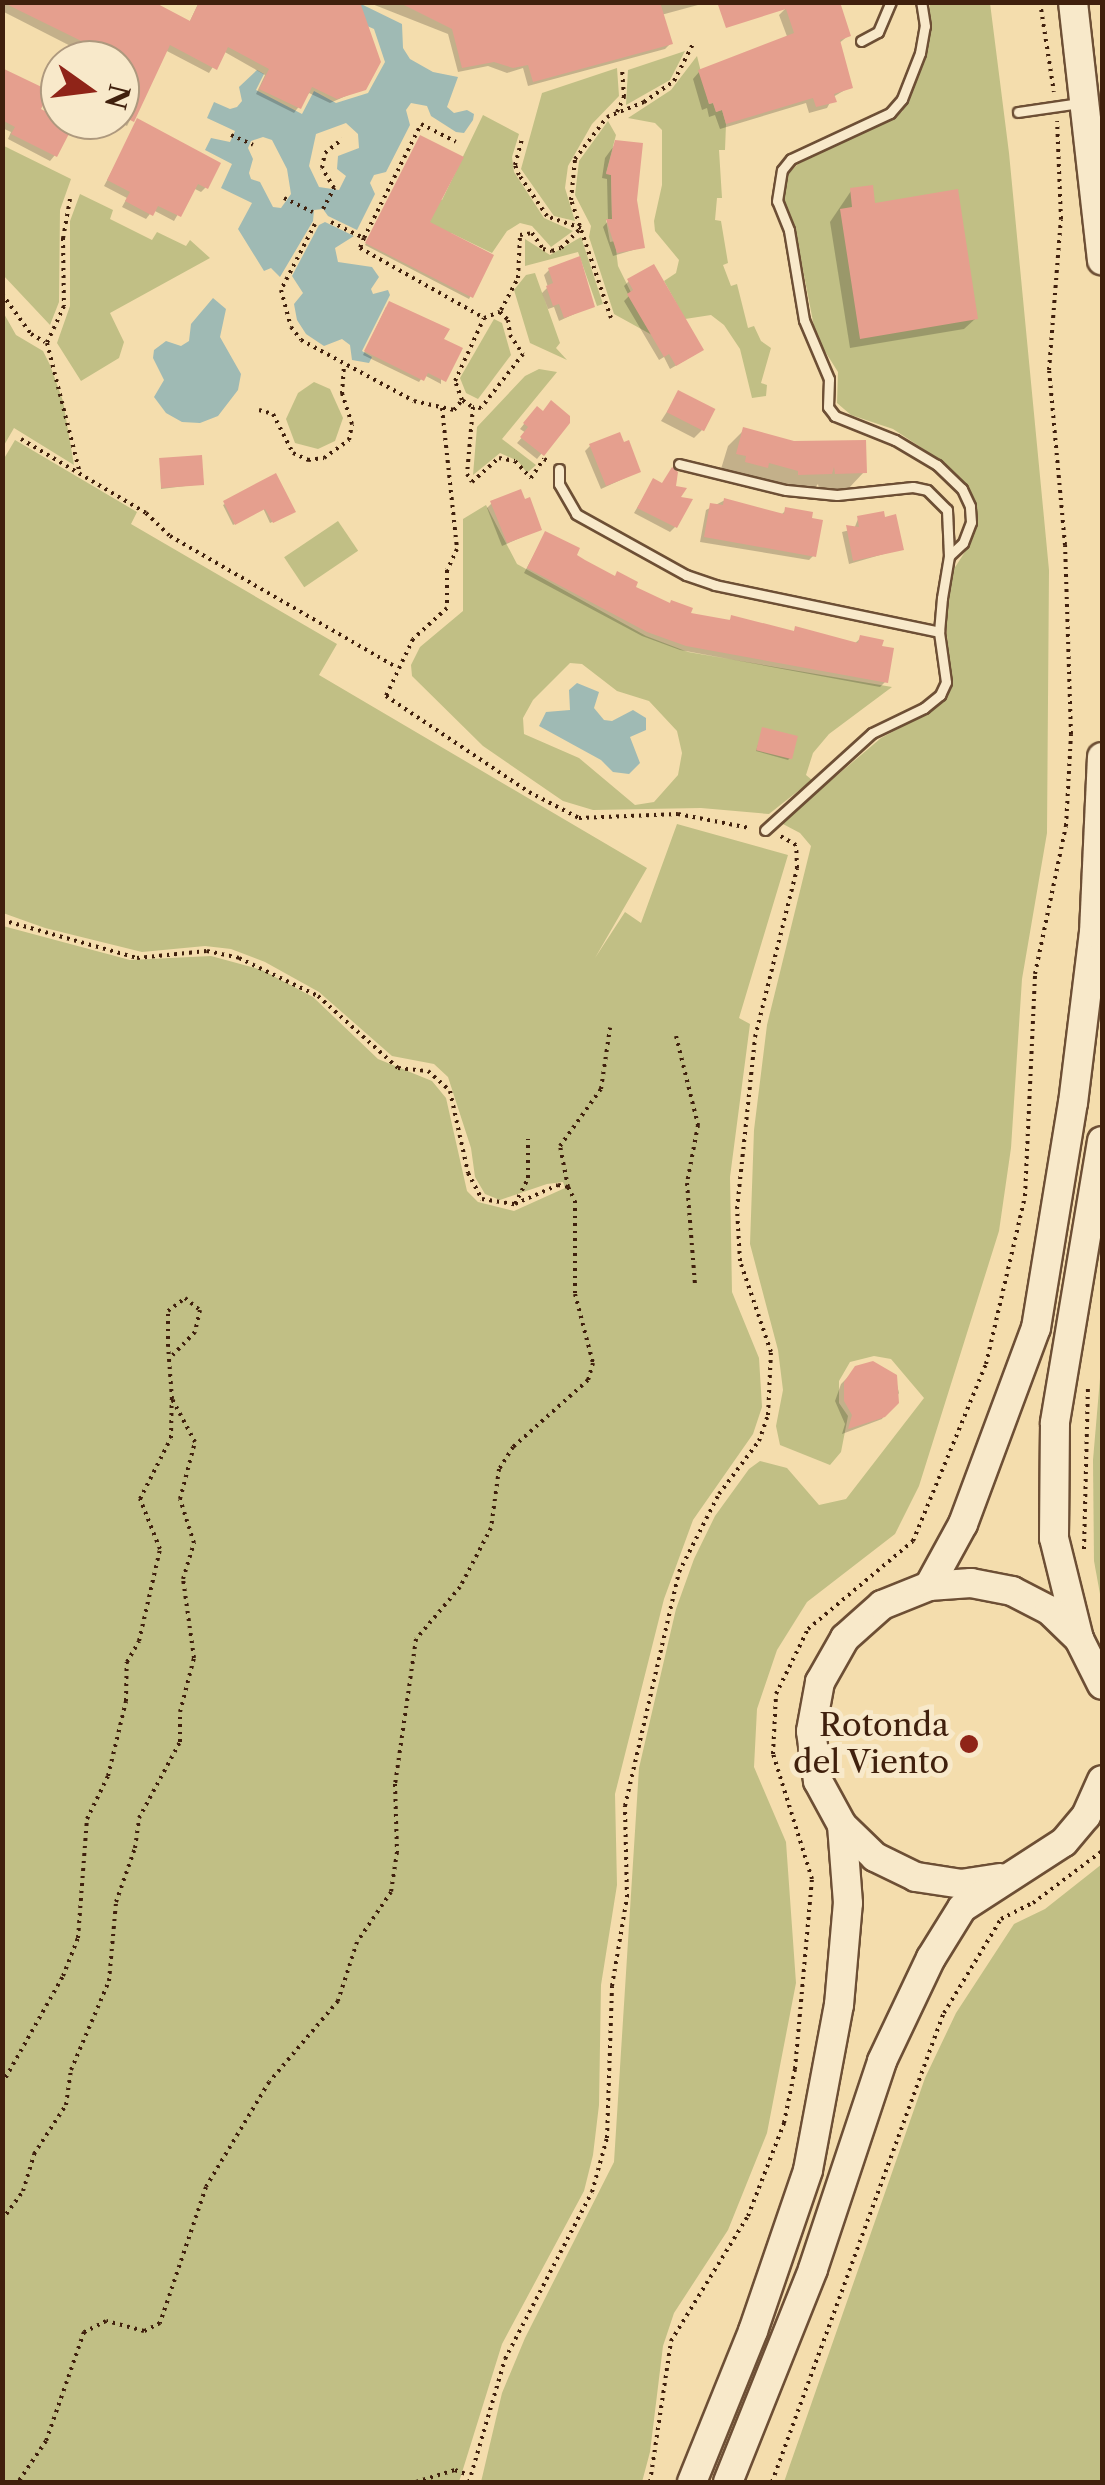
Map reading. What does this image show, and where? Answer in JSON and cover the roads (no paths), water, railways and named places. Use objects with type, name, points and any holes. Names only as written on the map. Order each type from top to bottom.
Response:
[{"type":"main road","points":[[1073,2],[1102,260]]},
{"type":"main road","points":[[929,1586],[963,1524],[1036,1328],[1073,1103],[1094,933],[1102,758]]},
{"type":"main road","points":[[1102,1141],[1055,1422],[1054,1538],[1079,1639],[1102,1680]]},
{"type":"main road","points":[[1007,1876],[962,1884],[916,1877],[875,1857],[842,1825],[818,1781],[811,1731],[820,1682],[845,1638],[882,1605],[929,1586],[970,1582],[1012,1591],[1049,1610],[1079,1639]]},
{"type":"main road","points":[[728,2482],[813,2269],[882,2061],[931,1958],[962,1908],[1007,1876],[1051,1852],[1094,1814],[1102,1780]]},
{"type":"main road","points":[[692,2482],[753,2332],[808,2170],[841,1990],[848,1903],[842,1825]]},
{"type":"lane","points":[[862,41],[878,32],[891,2]]},
{"type":"lane","points":[[922,2],[920,53],[902,99],[890,113],[791,159],[777,186],[804,320],[828,379],[828,406],[834,416],[895,440],[937,465],[962,489],[970,506],[971,522],[963,542],[950,556]]},
{"type":"lane","points":[[1018,112],[1086,102]]},
{"type":"lane","points":[[678,464],[751,483],[837,496],[913,486],[927,490],[947,510],[950,556],[938,632],[948,667],[940,695],[924,708],[872,733],[765,830]]},
{"type":"lane","points":[[560,470],[558,484],[576,514],[686,574],[715,585],[938,632]]},
{"type":"water","points":[[359,3],[402,24],[403,48],[410,59],[433,72],[458,77],[447,107],[454,113],[467,110],[474,114],[473,120],[464,133],[456,132],[431,116],[427,106],[411,103],[406,110],[410,125],[386,172],[374,175],[370,183],[375,194],[357,230],[328,216],[323,209],[314,210],[313,221],[280,277],[271,268],[264,271],[238,229],[252,203],[221,188],[232,164],[205,150],[211,138],[230,142],[235,131],[207,118],[214,102],[230,109],[237,107],[242,101],[239,87],[257,70],[264,74],[256,90],[302,114],[314,91],[336,103],[368,93],[385,62],[374,29],[351,19]],"holes":[[[346,123],[358,134],[359,148],[338,156],[337,169],[346,176],[339,190],[319,187],[309,166],[316,134]],[[263,137],[272,140],[287,169],[291,194],[281,208],[273,207],[260,182],[251,179],[249,173],[253,159],[248,148],[251,141]]]},
{"type":"water","points":[[325,222],[354,236],[335,248],[338,262],[372,267],[379,277],[371,289],[373,294],[388,290],[390,295],[362,351],[372,357],[369,363],[352,360],[350,345],[342,339],[324,346],[306,334],[297,320],[294,304],[303,293],[292,276],[319,225]]},
{"type":"water","points":[[213,298],[226,309],[220,337],[241,374],[238,390],[218,416],[200,423],[182,422],[166,413],[154,397],[164,380],[153,358],[154,350],[166,341],[181,346],[189,341],[191,324]]},
{"type":"water","points":[[577,683],[599,692],[594,708],[604,720],[612,721],[633,710],[646,718],[646,730],[630,737],[640,763],[629,774],[613,772],[601,760],[539,726],[546,712],[570,710],[569,690]]},
{"type":"place","name":"Rotonda del Viento","points":[[969,1744]]}]
